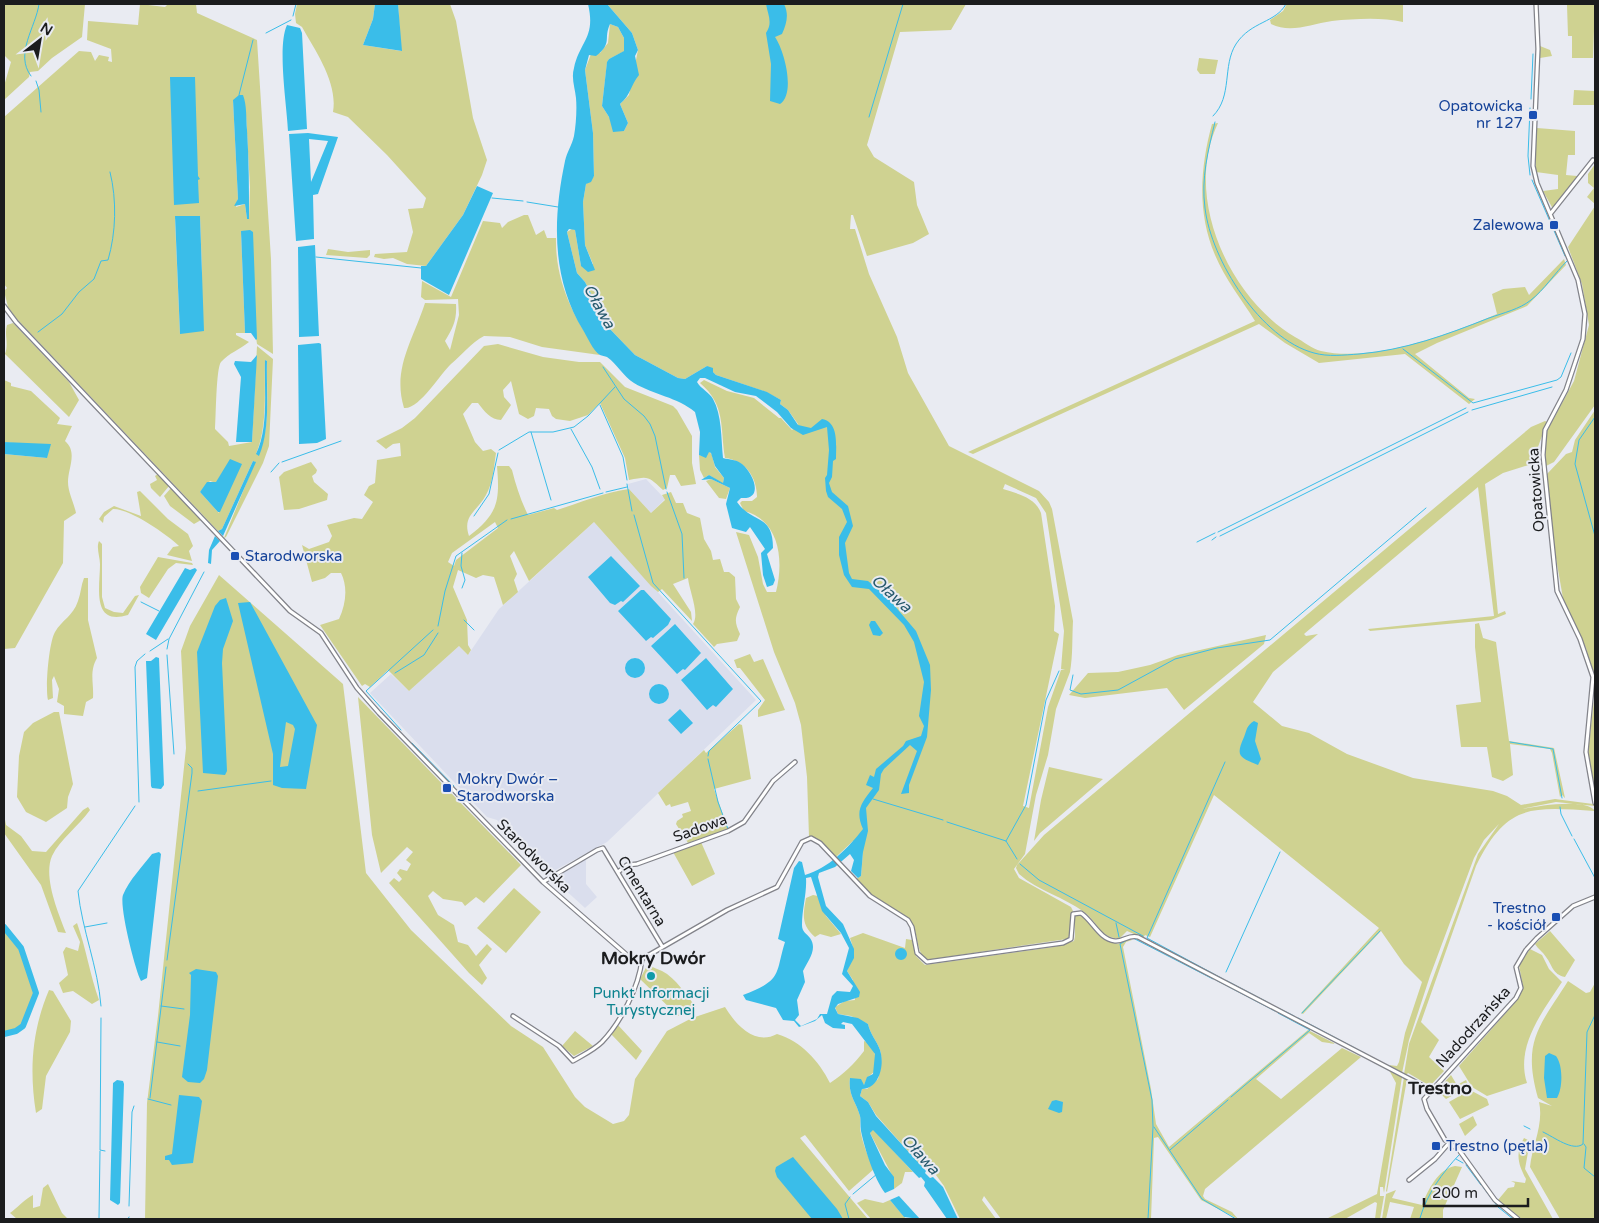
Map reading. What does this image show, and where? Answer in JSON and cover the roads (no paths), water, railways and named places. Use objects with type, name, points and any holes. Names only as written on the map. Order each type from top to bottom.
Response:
[{"type":"street","name":"Opatowicka","points":[[1536,4],[1538,45],[1533,166],[1537,183],[1581,291],[1585,325],[1583,339],[1566,390],[1545,430],[1543,445],[1544,478],[1557,591],[1582,645],[1592,677],[1586,752],[1595,803]]},
{"type":"street","points":[[1551,214],[1593,160]]},
{"type":"street","name":"Starodworska","points":[[4,306],[16,322],[293,614],[321,633],[358,688],[543,882],[627,955],[635,960],[642,959]]},
{"type":"street","name":"Sadowa","points":[[618,872],[627,865],[637,864],[738,826],[751,814],[776,777],[795,762]]},
{"type":"street","points":[[513,1016],[559,1046],[573,1061],[593,1049],[610,1032],[627,1003],[642,959],[656,949],[727,910],[777,887],[802,842],[813,838],[820,842],[877,902],[908,920],[912,927],[917,953],[927,962],[1063,943],[1071,939],[1073,914],[1081,912],[1100,934],[1109,939],[1116,941],[1132,936],[1138,937],[1431,1090],[1424,1102],[1444,1138],[1459,1150],[1495,1200],[1518,1219]]},
{"type":"street","name":"Cmentarna","points":[[543,882],[549,876],[602,848],[662,946]]},
{"type":"street","name":"Nadodrzańska","points":[[1431,1090],[1516,998],[1521,988],[1516,969],[1517,964],[1531,944],[1573,906],[1595,897]]},
{"type":"street","points":[[656,949],[658,940]]},
{"type":"street","points":[[1409,1180],[1435,1159],[1449,1143]]},
{"type":"water","points":[[375,4],[398,4],[402,51],[363,45],[373,19]]},
{"type":"water","points":[[588,4],[607,4],[632,33],[638,50],[635,56],[639,75],[620,104],[628,123],[624,131],[613,132],[609,117],[602,106],[607,62],[624,51],[624,38],[618,27],[610,24],[604,48],[596,56],[589,55],[585,70],[593,133],[594,176],[591,182],[586,184],[583,202],[585,245],[595,270],[588,272],[581,266],[575,230],[569,229],[567,232],[577,273],[585,282],[608,327],[635,355],[678,378],[685,379],[707,366],[713,368],[713,372],[716,375],[767,392],[781,400],[780,404],[788,410],[798,425],[811,428],[822,419],[831,425],[834,429],[836,441],[836,459],[833,461],[832,477],[829,483],[832,492],[848,506],[853,526],[845,543],[849,573],[852,579],[868,581],[888,598],[916,631],[930,665],[931,690],[927,737],[909,785],[909,793],[901,794],[917,751],[910,745],[884,769],[881,774],[879,790],[866,808],[868,831],[863,852],[861,876],[858,878],[851,871],[854,860],[850,854],[835,867],[819,873],[818,877],[826,906],[843,924],[854,949],[854,958],[847,971],[860,992],[859,997],[838,1004],[835,1008],[838,1014],[858,1018],[868,1024],[879,1047],[881,1056],[881,1069],[876,1081],[868,1088],[862,1089],[860,1096],[868,1102],[876,1116],[926,1171],[925,1173],[930,1178],[933,1177],[943,1187],[958,1219],[947,1219],[924,1186],[925,1182],[921,1177],[919,1178],[873,1130],[870,1133],[885,1165],[894,1177],[894,1189],[885,1193],[881,1187],[867,1155],[861,1131],[860,1116],[851,1094],[850,1084],[850,1078],[861,1079],[864,1085],[867,1077],[873,1074],[875,1054],[852,1024],[843,1022],[841,1024],[845,1025],[845,1029],[833,1028],[825,1023],[822,1015],[815,1021],[799,1027],[794,1021],[783,1020],[776,1008],[746,1000],[743,995],[765,985],[771,980],[778,969],[785,942],[778,939],[794,868],[799,861],[802,862],[805,875],[814,872],[830,862],[851,843],[863,829],[859,812],[862,803],[873,788],[866,785],[870,775],[874,777],[876,769],[903,746],[906,741],[921,736],[924,726],[919,716],[924,682],[914,642],[904,625],[869,589],[852,587],[844,575],[839,555],[839,537],[847,522],[842,509],[828,497],[826,491],[825,478],[827,475],[829,450],[827,427],[803,435],[791,428],[777,412],[756,396],[735,392],[705,378],[700,378],[697,382],[716,405],[721,427],[723,458],[740,462],[753,480],[755,491],[753,495],[748,498],[741,498],[737,502],[749,514],[766,524],[772,537],[773,548],[767,554],[775,580],[773,585],[767,587],[763,575],[761,553],[765,549],[750,527],[746,532],[732,528],[726,504],[730,488],[711,479],[701,480],[709,475],[723,483],[724,478],[715,466],[711,453],[709,452],[706,458],[699,455],[700,432],[695,412],[673,399],[634,383],[611,360],[597,353],[573,310],[565,290],[560,269],[557,226],[558,204],[565,161],[575,127],[576,102],[573,72],[589,32],[590,15]],"holes":[[[811,877],[822,911],[841,933],[849,948],[842,974],[853,986],[850,992],[837,991],[832,996],[827,1014],[820,1014],[817,1019],[801,1026],[795,1020],[799,1015],[797,1000],[805,982],[803,971],[813,951],[812,942],[802,927],[806,878]]]},
{"type":"water","points":[[766,4],[784,4],[787,15],[782,34],[775,37],[785,61],[788,81],[785,98],[780,104],[770,101],[771,64],[766,33],[770,22]]},
{"type":"water","points":[[287,25],[300,28],[302,33],[307,129],[288,131],[283,76],[283,47]]},
{"type":"water","points":[[170,77],[195,77],[198,176],[200,179],[198,180],[199,203],[174,205]]},
{"type":"water","points":[[239,95],[243,95],[246,108],[249,219],[247,219],[245,204],[234,206],[238,199],[233,100]]},
{"type":"water","points":[[308,133],[338,137],[318,194],[313,195],[314,239],[296,241],[289,134]],"holes":[[[309,139],[328,141],[311,182]]]},
{"type":"water","points":[[477,186],[493,193],[449,295],[421,279],[421,266],[426,266],[463,215]]},
{"type":"water","points":[[175,216],[200,216],[204,331],[180,334]]},
{"type":"water","points":[[250,230],[253,232],[256,340],[251,333],[245,333],[241,231]]},
{"type":"water","points":[[315,245],[319,336],[299,337],[298,247]]},
{"type":"water","points":[[321,344],[326,439],[317,443],[299,444],[298,345]]},
{"type":"water","points":[[257,355],[252,442],[236,442],[241,377],[234,364],[235,361],[251,362]]},
{"type":"water","points":[[265,360],[267,361],[267,422],[259,456],[256,454],[263,432]]},
{"type":"water","points":[[4,442],[51,444],[47,458],[4,454]]},
{"type":"water","points":[[230,459],[242,464],[220,512],[218,512],[200,492],[207,482],[216,482]]},
{"type":"water","points":[[253,461],[256,462],[223,536],[218,531],[222,529]]},
{"type":"water","points":[[215,536],[220,541],[212,550],[211,564],[208,563],[209,550]]},
{"type":"water","points":[[611,556],[640,586],[623,602],[621,601],[615,605],[610,603],[588,577]]},
{"type":"water","points":[[185,568],[190,570],[195,568],[197,570],[156,640],[146,634]]},
{"type":"water","points":[[641,590],[644,590],[671,619],[668,625],[653,638],[651,637],[646,641],[618,611]]},
{"type":"water","points":[[226,598],[233,621],[223,649],[222,663],[227,771],[225,775],[203,773],[197,652],[215,606],[220,600]]},
{"type":"water","points":[[250,602],[317,725],[306,789],[282,788],[273,785],[273,754],[238,603]],"holes":[[[286,722],[293,725],[295,729],[288,766],[280,767]]]},
{"type":"water","points":[[871,621],[875,621],[883,633],[880,636],[873,635],[869,625]]},
{"type":"water","points":[[675,624],[701,653],[685,670],[683,669],[677,674],[651,646]]},
{"type":"water","points":[[156,657],[159,658],[164,785],[161,789],[152,788],[151,786],[146,661],[151,661]]},
{"type":"water","points":[[635,658],[642,661],[645,668],[642,675],[635,678],[628,675],[625,668],[628,661]]},
{"type":"water","points":[[706,658],[733,689],[716,707],[713,705],[707,710],[681,680]]},
{"type":"water","points":[[655,684],[663,684],[669,690],[669,698],[663,704],[655,704],[649,698],[649,690]]},
{"type":"water","points":[[680,709],[693,723],[681,734],[668,720]]},
{"type":"water","points":[[1254,721],[1258,723],[1255,741],[1261,759],[1258,765],[1243,758],[1240,753],[1247,728]]},
{"type":"water","points":[[159,852],[161,854],[147,978],[141,981],[128,938],[122,901],[123,895],[132,879],[152,854]]},
{"type":"water","points":[[901,948],[907,954],[901,960],[895,954]]},
{"type":"water","points":[[196,969],[216,972],[218,976],[207,1070],[204,1079],[200,1083],[188,1082],[182,1077],[190,1015],[191,975],[189,973]]},
{"type":"water","points":[[1549,1053],[1556,1056],[1560,1065],[1560,1088],[1557,1098],[1547,1098],[1544,1078],[1545,1056]]},
{"type":"water","points":[[117,1080],[123,1081],[124,1084],[120,1203],[118,1205],[110,1200],[113,1083]]},
{"type":"water","points":[[179,1095],[199,1097],[202,1101],[193,1163],[172,1165],[169,1160],[165,1160],[165,1156],[172,1154]]},
{"type":"water","points":[[1052,1101],[1063,1102],[1062,1112],[1059,1113],[1048,1109]]},
{"type":"water","points":[[793,1157],[837,1209],[843,1219],[812,1219],[777,1177],[776,1167]]},
{"type":"water","points":[[899,1196],[920,1219],[904,1217],[890,1200]]},
{"type":"waterway","points":[[31,76],[26,68],[25,50],[39,4]]},
{"type":"waterway","points":[[293,16],[296,4]]},
{"type":"waterway","points":[[869,117],[903,4]]},
{"type":"waterway","points":[[1213,116],[1223,99],[1229,62],[1236,44],[1242,36],[1276,15],[1286,4]]},
{"type":"waterway","points":[[266,33],[291,20]]},
{"type":"waterway","points":[[239,95],[253,40]]},
{"type":"waterway","points":[[1531,99],[1533,54]]},
{"type":"waterway","points":[[36,81],[39,90],[41,112]]},
{"type":"waterway","points":[[1530,108],[1528,156],[1530,175]]},
{"type":"waterway","points":[[1215,122],[1206,165],[1204,197],[1209,229],[1217,251],[1242,295],[1258,315],[1275,332],[1294,345],[1314,353],[1336,355],[1376,352],[1425,341],[1457,330],[1527,303],[1536,296],[1567,261]]},
{"type":"waterway","points":[[38,332],[62,314],[79,292],[94,279],[101,261],[108,260],[113,239],[115,216],[110,172]]},
{"type":"waterway","points":[[1532,180],[1565,256]]},
{"type":"waterway","points":[[492,198],[523,201]]},
{"type":"waterway","points":[[527,202],[558,207]]},
{"type":"waterway","points":[[316,257],[421,268]]},
{"type":"waterway","points":[[1403,349],[1473,403],[1557,380],[1561,377],[1571,353]]},
{"type":"waterway","points":[[603,367],[624,399],[644,416],[650,424],[655,436],[666,489]]},
{"type":"waterway","points":[[499,450],[529,432],[553,432],[574,427],[588,416],[615,387]]},
{"type":"waterway","points":[[1472,410],[1552,387]]},
{"type":"waterway","points":[[600,405],[623,457],[627,480]]},
{"type":"waterway","points":[[1218,532],[1466,408]]},
{"type":"waterway","points":[[1220,536],[1468,412]]},
{"type":"waterway","points":[[1595,417],[1579,440],[1575,464],[1595,536]]},
{"type":"waterway","points":[[571,429],[592,467],[600,489]]},
{"type":"waterway","points":[[531,432],[551,500]]},
{"type":"waterway","points":[[282,462],[341,441]]},
{"type":"waterway","points":[[474,516],[489,494],[498,453]]},
{"type":"waterway","points":[[271,472],[279,463]]},
{"type":"waterway","points":[[627,484],[632,511]]},
{"type":"waterway","points":[[606,492],[627,487]]},
{"type":"waterway","points":[[667,492],[682,534],[684,578]]},
{"type":"waterway","points":[[511,519],[603,493]]},
{"type":"waterway","points":[[1073,675],[1070,690],[1081,694],[1118,690],[1175,659],[1217,648],[1270,640],[1426,508]]},
{"type":"waterway","points":[[634,515],[653,583],[761,701],[709,751],[708,756]]},
{"type":"waterway","points":[[438,626],[445,591],[456,556],[507,520]]},
{"type":"waterway","points":[[1197,542],[1215,533]]},
{"type":"waterway","points":[[1212,540],[1216,537]]},
{"type":"waterway","points":[[462,553],[461,566],[465,580],[462,588]]},
{"type":"waterway","points":[[167,649],[169,639],[204,572]]},
{"type":"waterway","points":[[141,602],[159,611]]},
{"type":"waterway","points":[[464,620],[474,630]]},
{"type":"waterway","points":[[401,730],[366,691],[433,630]]},
{"type":"waterway","points":[[395,673],[424,655],[438,633]]},
{"type":"waterway","points":[[150,651],[168,639]]},
{"type":"waterway","points":[[139,802],[135,667],[137,661],[145,654]]},
{"type":"waterway","points":[[167,655],[174,754]]},
{"type":"waterway","points":[[1006,841],[1026,805],[1046,700],[1059,671]]},
{"type":"waterway","points":[[1510,742],[1553,749],[1562,798]]},
{"type":"waterway","points":[[412,743],[454,786]]},
{"type":"waterway","points":[[708,759],[718,802],[728,829]]},
{"type":"waterway","points":[[1223,979],[1147,938],[1225,762]]},
{"type":"waterway","points":[[167,960],[192,773],[192,768],[188,764]]},
{"type":"waterway","points":[[198,791],[271,781]]},
{"type":"waterway","points":[[873,799],[943,820]]},
{"type":"waterway","points":[[101,1006],[97,977],[78,891],[135,806]]},
{"type":"waterway","points":[[1560,807],[1561,814],[1572,836]]},
{"type":"waterway","points":[[947,822],[1006,841],[1017,859]]},
{"type":"waterway","points":[[1574,839],[1595,878]]},
{"type":"waterway","points":[[1226,972],[1280,852]]},
{"type":"waterway","points":[[1020,864],[1039,880],[1143,936]]},
{"type":"waterway","points":[[85,927],[107,923]]},
{"type":"waterway","points":[[1116,923],[1119,937]]},
{"type":"waterway","points":[[4,927],[21,948],[36,993],[23,1026],[16,1031],[4,1034]]},
{"type":"waterway","points":[[1302,1013],[1380,931]]},
{"type":"waterway","points":[[1133,938],[1213,979]]},
{"type":"waterway","points":[[1129,939],[1120,944],[1152,1100],[1153,1127],[1148,1219]]},
{"type":"waterway","points":[[150,1098],[166,967]]},
{"type":"waterway","points":[[1216,980],[1275,1011]]},
{"type":"waterway","points":[[1227,981],[1267,1002]]},
{"type":"waterway","points":[[161,1006],[184,1009]]},
{"type":"waterway","points":[[1280,1009],[1294,1016]]},
{"type":"waterway","points":[[1231,1097],[1310,1030],[1278,1013]]},
{"type":"waterway","points":[[1543,1132],[1569,1145],[1579,1146],[1583,1144],[1587,1032],[1595,1015]]},
{"type":"waterway","points":[[101,1018],[100,1150],[105,1151]]},
{"type":"waterway","points":[[1298,1018],[1366,1054]]},
{"type":"waterway","points":[[157,1042],[180,1046]]},
{"type":"waterway","points":[[148,1099],[171,1105]]},
{"type":"waterway","points":[[1170,1150],[1228,1100]]},
{"type":"waterway","points":[[129,1206],[132,1112],[134,1106]]},
{"type":"waterway","points":[[1524,1126],[1530,1129]]},
{"type":"waterway","points":[[1154,1127],[1202,1199],[1236,1219]]},
{"type":"waterway","points":[[1584,1144],[1586,1147],[1584,1168],[1595,1177]]},
{"type":"waterway","points":[[99,1219],[100,1151]]},
{"type":"waterway","points":[[1420,1218],[1436,1184],[1459,1155]]},
{"type":"waterway","points":[[1456,1159],[1463,1163]]},
{"type":"waterway","points":[[1466,1165],[1481,1185]]},
{"type":"waterway","points":[[853,1194],[877,1174]]},
{"type":"waterway","points":[[1483,1187],[1498,1207],[1513,1219]]},
{"type":"waterway","points":[[849,1219],[845,1204],[850,1197]]},
{"type":"place","name":"Opatowicka nr 127","points":[[1533,115]]},
{"type":"place","name":"Zalewowa","points":[[1554,225]]},
{"type":"place","name":"Starodworska","points":[[235,556]]},
{"type":"place","name":"Mokry Dwór – Starodworska","points":[[447,788]]},
{"type":"place","name":"Trestno - kościół","points":[[1556,917]]},
{"type":"place","name":"Punkt Informacji Turystycznej","points":[[651,976]]},
{"type":"place","name":"Trestno (pętla)","points":[[1436,1146]]},
{"type":"district","name":"Mokry Dwór","points":[[653,958]]},
{"type":"district","name":"Trestno","points":[[1440,1088]]},
{"type":"water label","name":"Oława","points":[[600,306]]},
{"type":"water label","name":"Oława","points":[[892,593]]},
{"type":"water label","name":"Oława","points":[[921,1154]]}]
